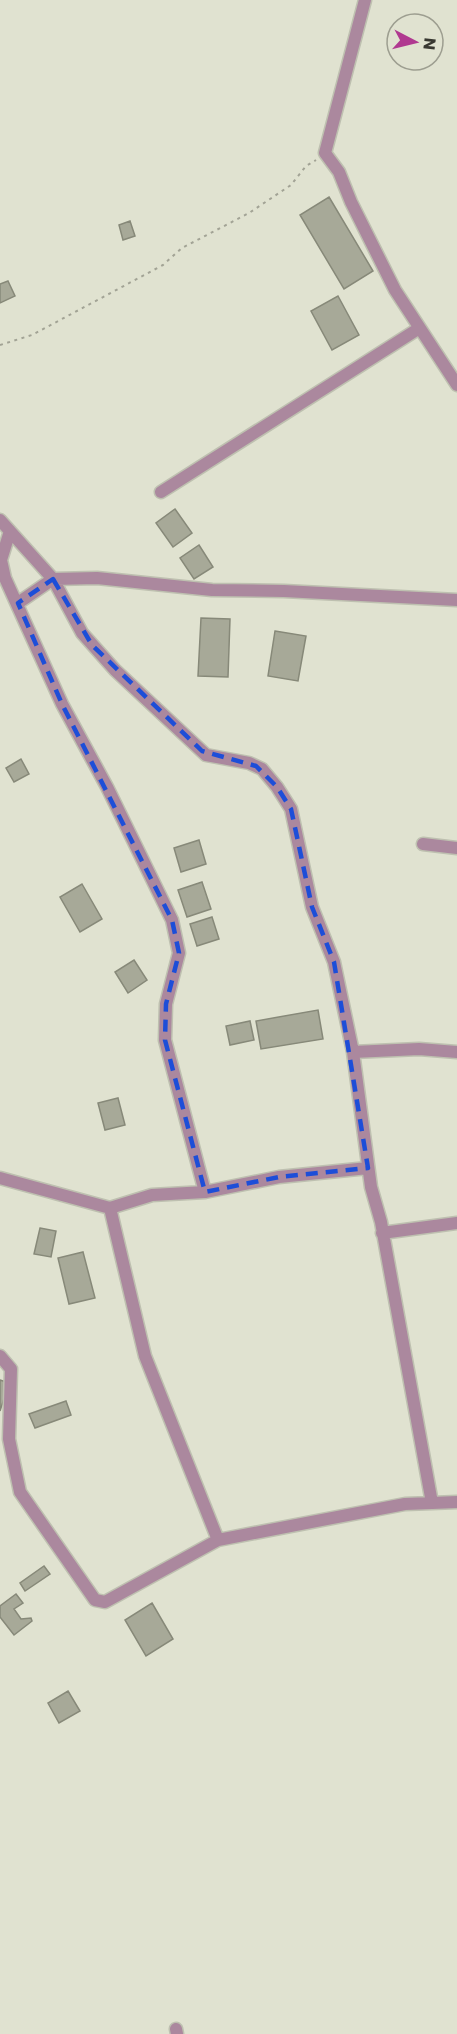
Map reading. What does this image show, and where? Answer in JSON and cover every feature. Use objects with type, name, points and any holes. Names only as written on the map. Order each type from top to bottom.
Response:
[{"type":"street","points":[[365,0],[326,153],[339,172],[364,230],[418,329],[457,386]]},
{"type":"street","points":[[161,492],[418,329]]},
{"type":"street","points":[[0,520],[53,579],[82,633],[92,645],[202,751],[212,758],[256,765],[267,774],[291,809],[312,907],[334,962],[353,1052],[368,1168],[432,1503]]},
{"type":"street","points":[[10,531],[1,561],[5,578],[62,704],[107,787],[172,920],[178,953],[174,977],[169,986],[165,1040],[205,1192]]},
{"type":"street","points":[[18,603],[53,579],[97,578],[212,590],[284,591],[457,600]]},
{"type":"street","points":[[423,844],[457,848]]},
{"type":"street","points":[[353,1052],[419,1049],[457,1052]]},
{"type":"street","points":[[0,1178],[110,1208],[152,1195],[205,1192],[279,1177],[368,1168]]},
{"type":"street","points":[[110,1208],[145,1356],[218,1540]]},
{"type":"street","points":[[382,1233],[457,1223]]},
{"type":"street","points":[[0,1356],[11,1369],[9,1439],[20,1492],[95,1600],[105,1602],[218,1540],[405,1504],[457,1502]]},
{"type":"path","points":[[0,345],[32,335],[163,265],[182,248],[249,213],[291,185],[306,166],[326,153]]},
{"type":"highlighted area","points":[[53,579],[92,645],[202,751],[256,766],[277,787],[291,809],[312,907],[334,962],[368,1168],[279,1177],[205,1192],[165,1040],[166,1004],[179,953],[172,920],[62,704],[18,603]]},
{"type":"building","points":[[329,197],[373,271],[344,289],[300,215]]},
{"type":"building","points":[[130,221],[135,236],[123,240],[119,225]]},
{"type":"building","points":[[8,281],[15,296],[0,303],[0,284]]},
{"type":"building","points":[[338,296],[359,335],[332,350],[311,311]]},
{"type":"building","points":[[175,509],[192,533],[173,547],[156,523]]},
{"type":"building","points":[[199,545],[213,567],[194,579],[180,558]]},
{"type":"building","points":[[201,618],[230,619],[228,677],[198,676]]},
{"type":"building","points":[[275,631],[306,636],[298,681],[268,676]]},
{"type":"building","points":[[21,759],[29,774],[14,782],[6,768]]},
{"type":"building","points":[[199,840],[206,864],[181,872],[174,848]]},
{"type":"building","points":[[202,882],[211,909],[187,917],[178,890]]},
{"type":"building","points":[[82,884],[102,919],[80,932],[60,897]]},
{"type":"building","points":[[212,917],[219,939],[197,946],[190,924]]},
{"type":"building","points":[[134,960],[147,980],[128,993],[115,972]]},
{"type":"building","points":[[318,1010],[323,1039],[261,1049],[256,1021]]},
{"type":"building","points":[[250,1021],[254,1040],[230,1045],[226,1026]]},
{"type":"building","points":[[118,1098],[125,1125],[105,1130],[98,1103]]},
{"type":"building","points":[[40,1228],[56,1231],[51,1257],[34,1254]]},
{"type":"building","points":[[83,1252],[95,1298],[69,1304],[58,1258]]},
{"type":"building","points":[[0,1380],[9,1383],[0,1411]]},
{"type":"building","points":[[66,1401],[71,1415],[35,1428],[29,1414]]},
{"type":"building","points":[[44,1566],[50,1574],[25,1591],[20,1583]]},
{"type":"building","points":[[16,1594],[23,1603],[14,1609],[21,1619],[31,1618],[32,1621],[14,1635],[0,1617],[0,1606]]},
{"type":"building","points":[[152,1603],[173,1639],[146,1656],[125,1620]]},
{"type":"building","points":[[68,1691],[80,1711],[59,1723],[48,1703]]}]
